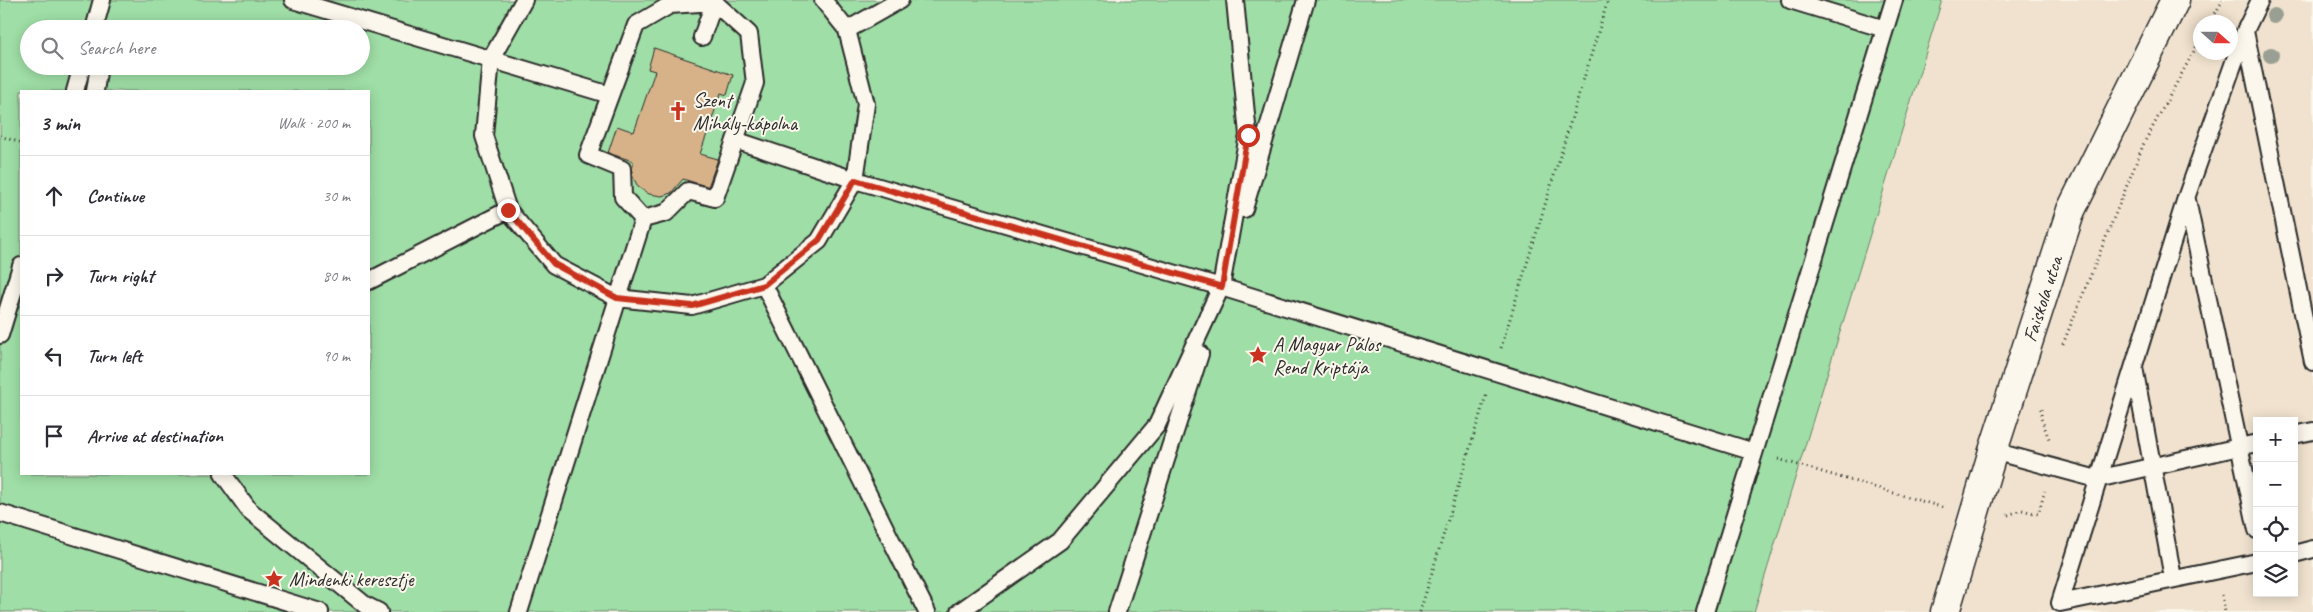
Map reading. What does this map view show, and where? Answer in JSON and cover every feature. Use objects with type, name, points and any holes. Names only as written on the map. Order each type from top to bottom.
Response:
[{"type":"street","name":"Faiskola utca","points":[[1945,612],[1993,451],[2071,210],[2176,0]]},
{"type":"lane","points":[[96,20],[102,0]]},
{"type":"lane","points":[[107,20],[110,0]]},
{"type":"lane","points":[[292,0],[359,20]]},
{"type":"lane","points":[[524,0],[491,59],[484,136],[508,210],[554,264],[617,298],[692,306],[764,285],[819,240],[855,180],[866,104],[847,30],[823,0]]},
{"type":"lane","points":[[847,30],[900,0]]},
{"type":"lane","points":[[959,612],[1060,541],[1157,425],[1222,287],[1248,135],[1235,0]]},
{"type":"lane","points":[[1117,612],[1222,287],[1306,0]]},
{"type":"lane","points":[[1790,0],[1885,29]]},
{"type":"lane","points":[[1705,612],[1894,0]]},
{"type":"lane","points":[[2253,563],[2060,603],[2097,479],[2186,198],[2245,31],[2260,0]]},
{"type":"lane","points":[[702,37],[714,1]]},
{"type":"lane","points":[[714,1],[749,34],[755,82],[715,198],[688,191],[666,214],[643,220],[623,197],[622,169],[588,155],[636,25],[670,5],[714,1]]},
{"type":"lane","points":[[370,23],[610,95]]},
{"type":"lane","points":[[2245,31],[2313,362]]},
{"type":"lane","points":[[75,90],[79,75]]},
{"type":"lane","points":[[95,90],[98,75]]},
{"type":"lane","points":[[735,140],[855,180],[1222,287],[1754,452]]},
{"type":"lane","points":[[2186,198],[2253,512]]},
{"type":"lane","points":[[370,280],[508,210]]},
{"type":"lane","points":[[519,612],[643,220]]},
{"type":"lane","points":[[0,335],[20,269]]},
{"type":"lane","points":[[764,285],[927,612]]},
{"type":"lane","points":[[2134,365],[2173,578]]},
{"type":"lane","points":[[2298,434],[2313,431]]},
{"type":"lane","points":[[1993,451],[2097,479],[2253,444]]},
{"type":"lane","points":[[224,475],[249,510],[364,605],[379,612]]},
{"type":"lane","points":[[0,513],[320,612]]},
{"type":"lane","points":[[2298,553],[2313,549]]},
{"type":"path","points":[[1420,612],[1608,0]]},
{"type":"path","points":[[2214,15],[2223,0]]},
{"type":"path","points":[[2061,350],[2144,143],[2193,53]]},
{"type":"path","points":[[0,136],[20,143]]},
{"type":"path","points":[[2005,520],[2009,514],[2022,510],[2038,514],[2059,447],[2048,438],[2041,418],[2042,402]]},
{"type":"path","points":[[1798,465],[1973,516]]},
{"type":"shaded area","points":[[1942,0],[2313,0],[2313,612],[1754,612]]},
{"type":"green space","points":[[0,0],[1942,0],[1754,612],[0,612]]},
{"type":"building","name":"Szent Mihály-kápolna","points":[[654,48],[733,75],[727,95],[721,93],[700,154],[718,159],[708,187],[683,179],[671,193],[662,196],[649,194],[638,187],[632,175],[633,161],[608,153],[617,126],[634,132],[655,71],[648,69]]},
{"type":"place","name":"Szent Mihály-kápolna","points":[[678,111]]},
{"type":"place","name":"A Magyar Pálos Rend Kriptája","points":[[1258,355]]},
{"type":"place","name":"Mindenki keresztje","points":[[274,579]]},
{"type":"route","points":[[508,210],[554,264],[617,298],[692,306],[764,285],[819,240],[855,180],[1222,287],[1248,135]]}]
